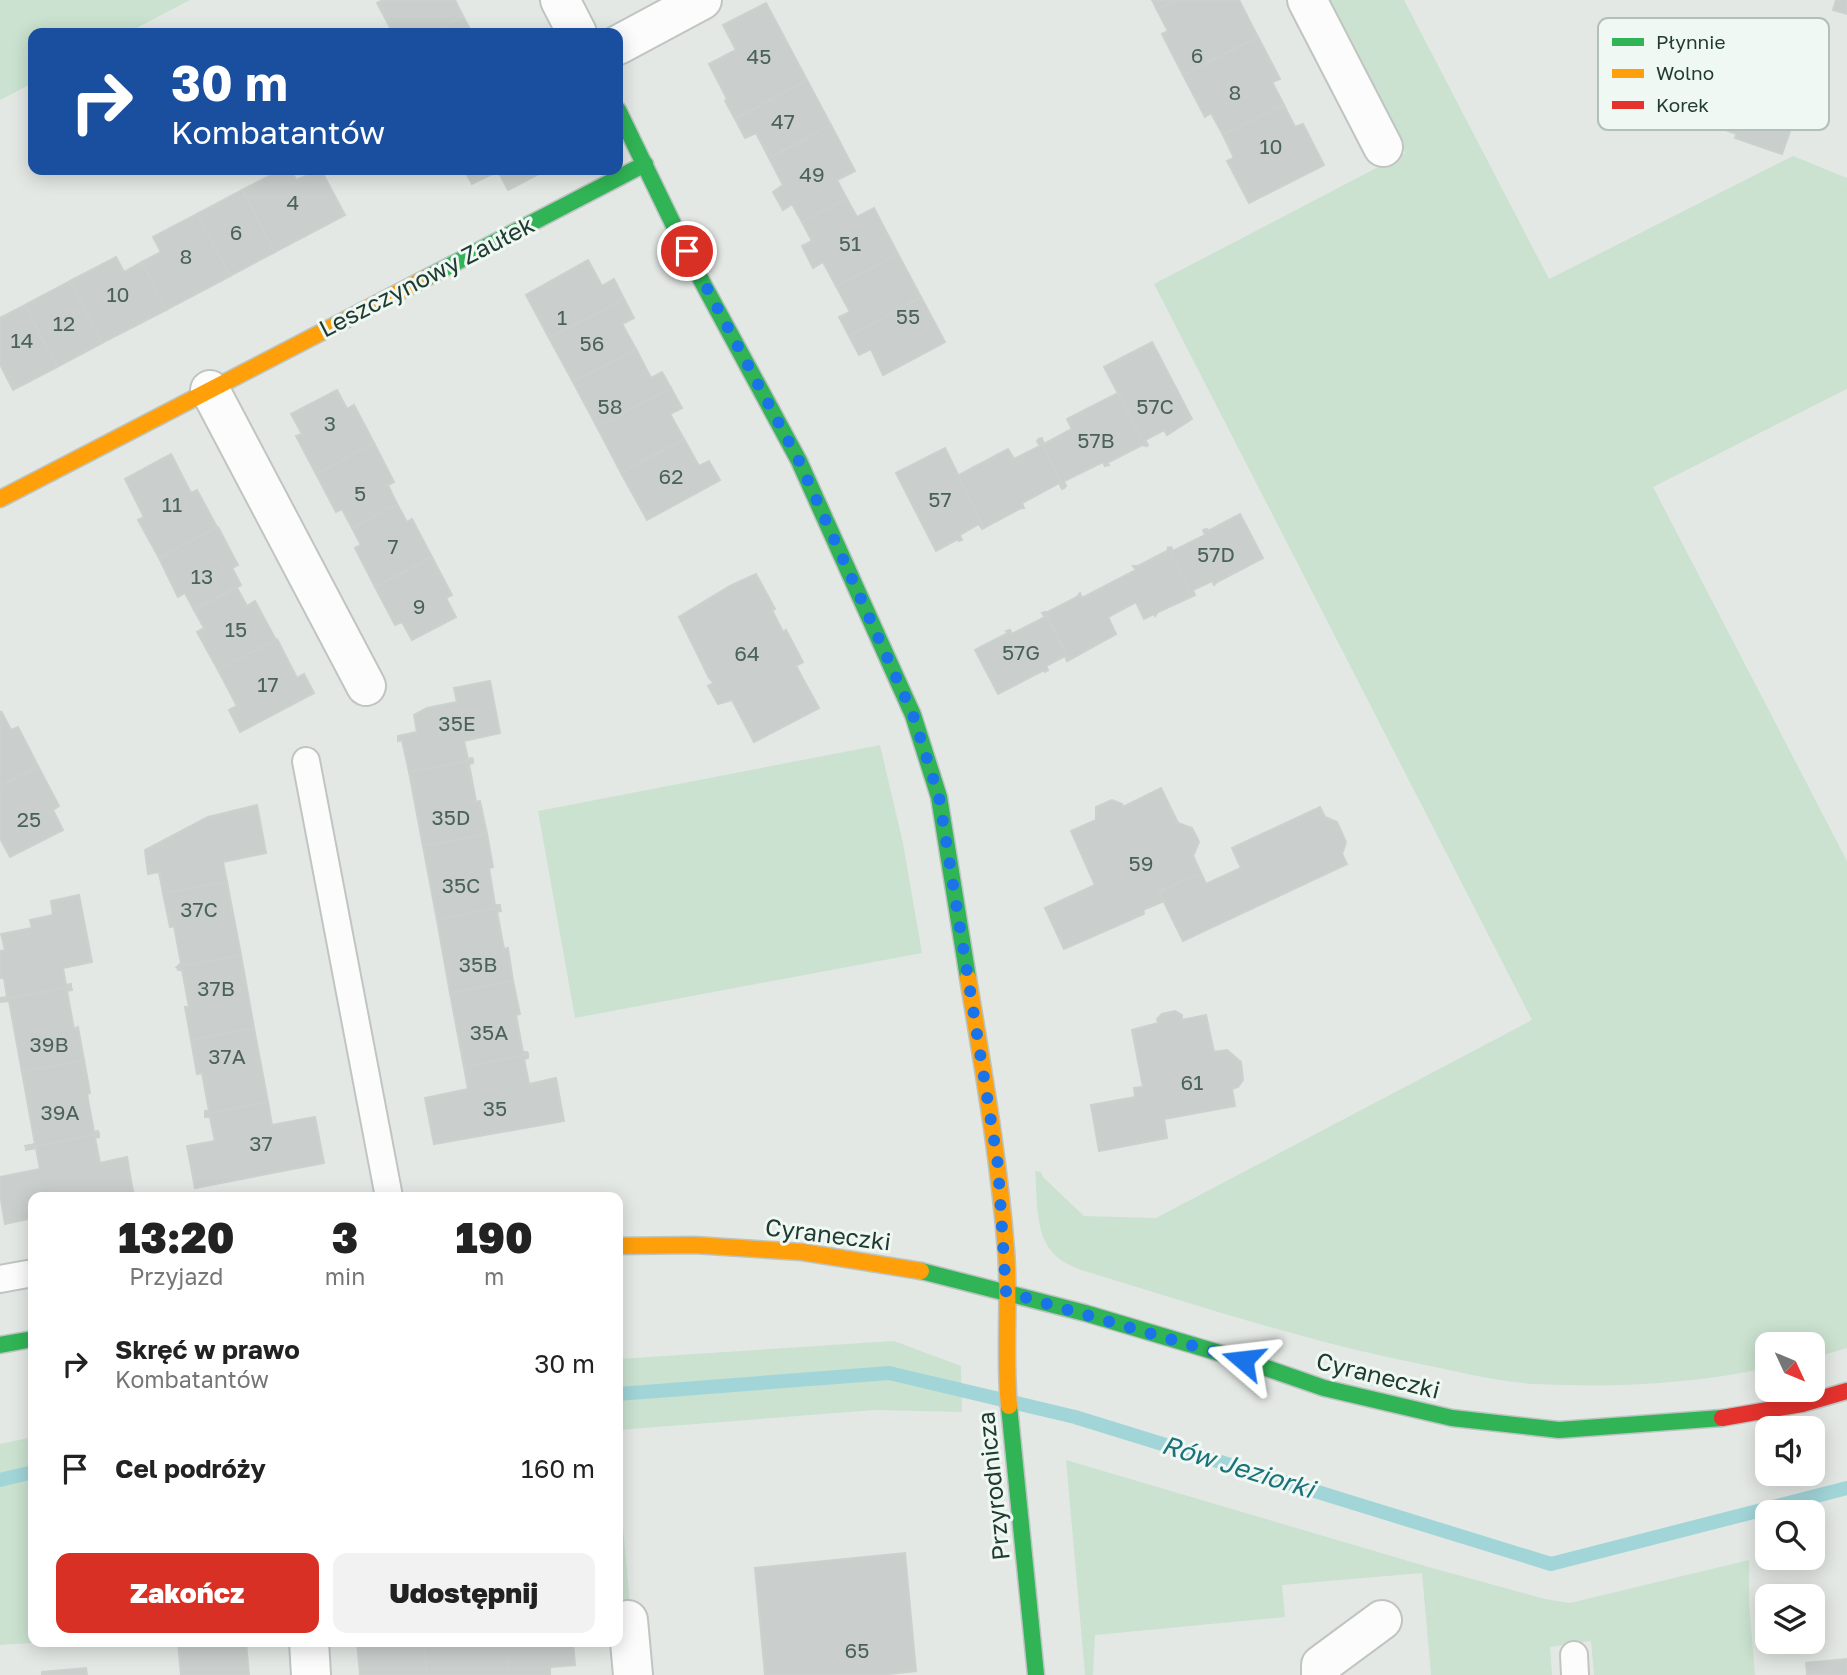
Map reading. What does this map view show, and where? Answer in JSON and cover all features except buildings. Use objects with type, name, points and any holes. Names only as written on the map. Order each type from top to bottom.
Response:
[{"type":"street","points":[[561,0],[575,28]]},
{"type":"street","points":[[623,41],[702,0]]},
{"type":"street","points":[[1307,0],[1383,147]]},
{"type":"street","name":"Przyrodnicza","points":[[623,120],[693,265],[799,461],[913,715],[939,797],[998,1165],[1006,1292],[1007,1382],[1036,1675]]},
{"type":"street","name":"Leszczynowy Zaułek","points":[[0,499],[645,164]]},
{"type":"street","points":[[210,390],[366,686]]},
{"type":"street","name":"Cyraneczki","points":[[623,1246],[694,1245],[802,1252],[916,1270],[1006,1292],[1243,1360],[1324,1388],[1466,1419],[1559,1430],[1718,1419],[1802,1404],[1847,1391]]},
{"type":"street","points":[[0,1345],[28,1340]]},
{"type":"street","points":[[628,1620],[633,1675]]},
{"type":"street","points":[[1321,1675],[1321,1665],[1382,1620]]},
{"type":"street","points":[[309,1647],[311,1675]]},
{"type":"lane","points":[[306,761],[388,1192]]},
{"type":"lane","points":[[0,1279],[28,1274]]},
{"type":"green space","points":[[0,0],[190,0],[137,28],[28,28],[28,86],[0,100]]},
{"type":"green space","points":[[1327,0],[1404,0],[1549,279],[1793,156],[1847,178],[1847,389],[1653,487],[1847,861],[1847,1348],[1825,1354],[1825,1332],[1755,1332],[1755,1370],[1652,1384],[1535,1384],[1508,1381],[1341,1346],[1081,1270],[1052,1252],[1041,1231],[1035,1171],[1041,1172],[1084,1216],[1156,1218],[1532,1020],[1154,284],[1405,153]]},
{"type":"green space","points":[[880,745],[903,843],[922,953],[575,1018],[538,811]]},
{"type":"green space","points":[[894,1341],[961,1366],[962,1412],[875,1410],[623,1430],[623,1359]]},
{"type":"green space","points":[[28,1438],[28,1643],[0,1645],[0,1444]]},
{"type":"green space","points":[[1066,1460],[1432,1568],[1545,1599],[1570,1603],[1749,1560],[1749,1603],[1755,1675],[1594,1675],[1591,1641],[1550,1647],[1552,1675],[1431,1675],[1422,1573],[1282,1585],[1285,1617],[1095,1635],[1093,1675],[1085,1675]]},
{"type":"green space","points":[[623,1527],[630,1605],[623,1606]]},
{"type":"waterway","name":"Rów Jeziorki","points":[[623,1394],[889,1373],[1075,1417],[1551,1564],[1847,1488]]},
{"type":"waterway","name":"Rów Jeziorki","points":[[0,1480],[28,1473]]},
{"type":"traffic: fast","points":[[623,120],[693,265],[799,461],[913,715],[939,797],[968,978]]},
{"type":"traffic: fast","points":[[426,278],[645,164]]},
{"type":"traffic: fast","points":[[921,1271],[1085,1313],[1243,1360],[1324,1388],[1452,1418],[1559,1430],[1722,1418]]},
{"type":"traffic: fast","points":[[0,1345],[28,1340]]},
{"type":"traffic: fast","points":[[1009,1406],[1036,1675]]},
{"type":"traffic: slow","points":[[0,499],[426,278]]},
{"type":"traffic: slow","points":[[968,978],[1003,1216],[1007,1270],[1009,1406]]},
{"type":"traffic: slow","points":[[623,1246],[694,1245],[802,1252],[921,1271]]},
{"type":"traffic: jam","points":[[1722,1418],[1802,1404],[1847,1391]]},
{"type":"route","points":[[687,251],[799,461],[913,715],[939,797],[998,1165],[1006,1253],[1006,1292],[1243,1360]]}]
